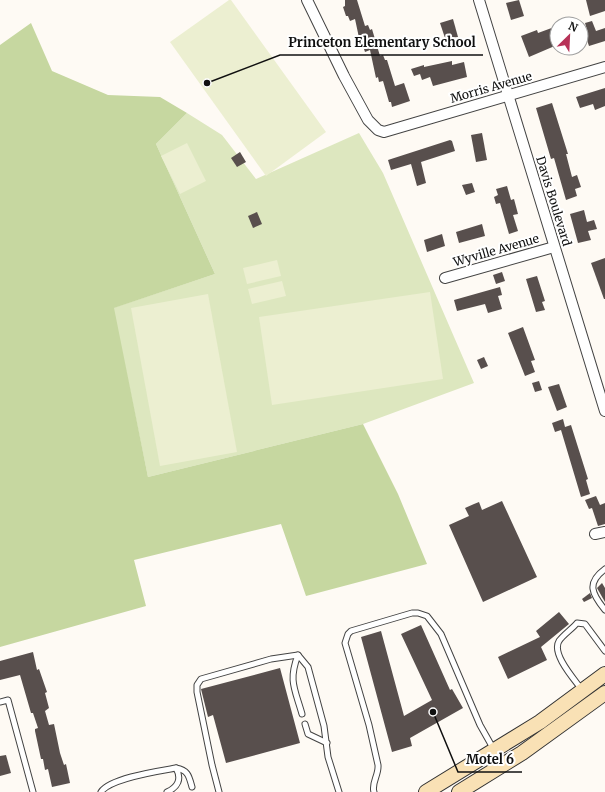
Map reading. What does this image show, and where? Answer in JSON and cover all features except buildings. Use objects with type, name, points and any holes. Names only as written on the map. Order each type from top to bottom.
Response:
[{"type":"main road","points":[[426,792],[540,722],[605,674]]},
{"type":"main road","points":[[459,792],[503,765],[605,693]]},
{"type":"street","name":"Morris Avenue","points":[[307,0],[344,76],[368,120],[378,130],[384,132],[605,67]]},
{"type":"street","name":"Davis Boulevard","points":[[479,0],[605,410]]},
{"type":"street","name":"Wyville Avenue","points":[[445,278],[554,247]]},
{"type":"lane","points":[[605,569],[593,580],[592,586],[605,610]]},
{"type":"lane","points":[[374,792],[374,782],[378,771],[378,765],[369,725],[345,648],[348,634],[351,630],[412,613],[427,616],[441,634],[480,725],[503,765]]},
{"type":"lane","points":[[583,691],[560,660],[558,648],[559,641],[577,623],[585,624],[605,651]]},
{"type":"lane","points":[[298,655],[292,670],[292,680],[302,714]]},
{"type":"lane","points":[[298,655],[308,667],[327,743],[328,757],[339,792]]},
{"type":"lane","points":[[220,792],[212,765],[196,692],[197,686],[201,679],[271,659],[298,655]]},
{"type":"lane","points":[[0,702],[8,700],[32,792]]},
{"type":"lane","points":[[305,724],[308,734],[327,743]]},
{"type":"lane","points":[[167,792],[176,788],[179,781],[176,768]]},
{"type":"lane","points":[[101,792],[109,785],[120,781],[176,768],[184,769],[188,773],[192,787]]},
{"type":"green space","points":[[231,0],[326,132],[266,176],[170,42]]},
{"type":"green space","points":[[31,23],[52,71],[108,95],[160,97],[187,113],[156,144],[215,274],[114,308],[148,477],[363,424],[398,494],[427,564],[306,596],[281,524],[134,560],[146,606],[0,647],[0,45]]},
{"type":"green space","points":[[187,113],[222,135],[256,179],[359,133],[383,173],[474,383],[363,424],[148,477],[113,308],[215,274],[156,144]]},
{"type":"green space","points":[[187,143],[206,181],[180,194],[161,156]]},
{"type":"green space","points":[[277,260],[281,276],[247,284],[243,268]]},
{"type":"green space","points":[[282,281],[286,296],[252,304],[248,289]]},
{"type":"green space","points":[[430,292],[443,379],[272,405],[259,317]]},
{"type":"green space","points":[[208,294],[237,452],[160,466],[131,308]]},
{"type":"place","name":"Princeton Elementary School","points":[[207,83]]},
{"type":"place","name":"Motel 6","points":[[433,712]]}]
